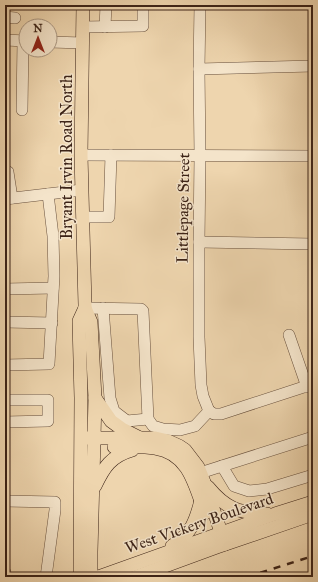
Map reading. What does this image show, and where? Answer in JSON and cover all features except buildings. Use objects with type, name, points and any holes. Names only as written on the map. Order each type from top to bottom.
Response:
[{"type":"main road","name":"Bryant Irvin Road North","points":[[83,5],[81,155],[85,308],[91,322],[95,398],[93,490],[85,553]]},
{"type":"main road","name":"Bryant Irvin Road North","points":[[85,308],[79,321],[81,398],[80,442],[85,553]]},
{"type":"main road","points":[[95,398],[111,421],[140,443],[166,450],[179,458],[189,471],[219,540]]},
{"type":"main road","points":[[93,490],[105,467],[114,458],[140,443],[155,438],[168,441],[185,450],[198,467],[219,540]]},
{"type":"main road","points":[[80,442],[140,443]]},
{"type":"main road","points":[[202,478],[222,502],[236,509],[250,513],[275,514]]},
{"type":"main road","points":[[134,571],[176,544],[187,534],[194,522],[201,500]]},
{"type":"main road","name":"West Vickery Boulevard","points":[[219,540],[275,514],[313,502]]},
{"type":"main road","name":"West Vickery Boulevard","points":[[98,577],[134,571],[219,540],[313,514]]},
{"type":"main road","points":[[80,577],[85,553]]},
{"type":"main road","points":[[85,553],[91,577]]},
{"type":"street","points":[[105,27],[106,5]]},
{"type":"street","points":[[83,27],[143,26],[143,5]]},
{"type":"street","name":"Littlepage Street","points":[[200,5],[200,156],[198,242],[199,337],[201,385],[203,396],[209,411]]},
{"type":"street","points":[[5,40],[18,41]]},
{"type":"street","points":[[58,42],[83,43]]},
{"type":"street","points":[[22,110],[24,58]]},
{"type":"street","points":[[199,69],[313,66]]},
{"type":"street","points":[[81,155],[313,156]]},
{"type":"street","points":[[83,217],[109,217],[111,155]]},
{"type":"street","points":[[5,172],[8,172],[9,199],[82,190]]},
{"type":"street","points":[[5,365],[49,364],[54,276],[53,236],[48,194]]},
{"type":"street","points":[[198,242],[313,244]]},
{"type":"street","points":[[5,289],[54,288]]},
{"type":"street","points":[[85,308],[141,309],[144,311],[148,419],[153,426],[163,429],[180,430],[195,426],[209,411],[214,414],[221,414],[310,385],[289,335]]},
{"type":"street","points":[[103,308],[110,398],[114,411],[128,421],[148,419]]},
{"type":"street","points":[[5,322],[52,323]]},
{"type":"street","points":[[5,400],[48,400],[48,421],[5,422]]},
{"type":"street","points":[[202,478],[222,466],[313,437]]},
{"type":"street","points":[[222,466],[234,486],[249,492],[266,489],[313,475]]},
{"type":"street","points":[[5,501],[55,502],[46,577]]},
{"type":"street","points":[[5,572],[6,577]]},
{"type":"railway","points":[[247,577],[313,556]]}]
